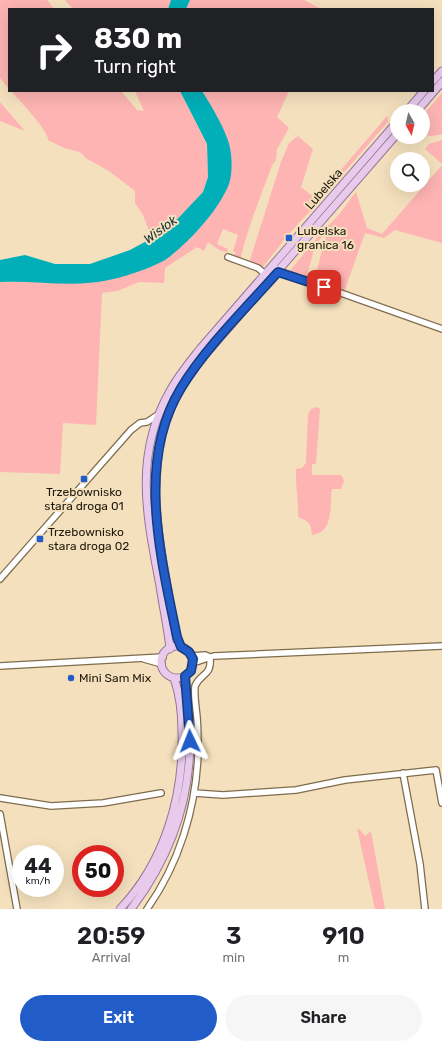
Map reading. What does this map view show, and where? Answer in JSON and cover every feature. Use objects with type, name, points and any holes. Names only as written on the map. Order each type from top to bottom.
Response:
[{"type":"main road","points":[[434,80],[442,71]]},
{"type":"main road","points":[[434,91],[442,82]]},
{"type":"main road","points":[[413,104],[423,92]]},
{"type":"main road","points":[[423,104],[433,92]]},
{"type":"main road","name":"Lubelska","points":[[170,649],[151,539],[145,488],[147,460],[153,431],[159,413],[170,391],[186,367],[390,130]]},
{"type":"main road","name":"Lubelska","points":[[181,647],[175,629],[160,546],[157,515],[156,488],[158,455],[162,433],[169,412],[181,389],[203,357],[390,142]]},
{"type":"main road","points":[[145,488],[152,493],[156,488]]},
{"type":"main road","points":[[181,647],[186,649],[192,659],[191,671],[185,676],[174,678],[166,673],[162,660],[170,649],[181,647]]},
{"type":"main road","points":[[131,909],[160,866],[173,837],[181,811],[186,788],[190,755],[185,676]]},
{"type":"main road","points":[[120,909],[135,891],[153,863],[165,837],[174,808],[181,773],[182,745],[180,709],[174,678]]},
{"type":"street","points":[[228,257],[258,268],[268,270],[276,269],[278,272],[442,329]]},
{"type":"street","points":[[0,579],[131,430],[138,424],[147,422],[159,413]]},
{"type":"street","points":[[147,422],[153,431]]},
{"type":"street","points":[[192,659],[442,646]]},
{"type":"street","points":[[147,909],[163,884],[175,860],[187,825],[194,793],[198,754],[195,686],[197,681],[210,670],[210,657]]},
{"type":"street","points":[[0,666],[144,659],[162,660]]},
{"type":"street","points":[[194,793],[223,795],[296,790],[345,780],[436,770],[442,803]]},
{"type":"street","points":[[403,773],[420,864],[425,909]]},
{"type":"street","points":[[0,798],[51,806],[103,803],[161,793]]},
{"type":"street","points":[[0,814],[17,909]]},
{"type":"shaded area","points":[[0,0],[47,0],[53,8],[8,8],[8,88],[0,78]]},
{"type":"shaded area","points":[[65,0],[171,0],[168,8],[72,8]]},
{"type":"shaded area","points":[[190,0],[304,0],[319,8],[186,8]]},
{"type":"shaded area","points":[[12,92],[122,92],[137,110],[144,111],[135,92],[180,92],[207,145],[208,177],[203,192],[167,230],[152,238],[143,215],[135,203],[135,191],[109,171],[87,159],[80,152],[64,148],[48,140],[44,130]]},
{"type":"shaded area","points":[[203,92],[289,92],[277,117],[289,128],[276,151],[277,154],[275,162],[273,163],[255,211],[240,260],[233,251],[238,235],[223,229],[217,244],[228,249],[227,252],[219,250],[208,242],[204,251],[197,247],[165,268],[164,283],[139,282],[117,291],[102,293],[96,425],[63,423],[60,474],[0,472],[0,282],[23,281],[46,283],[108,280],[156,264],[190,239],[224,195],[229,182],[231,164],[231,153],[227,139]]},
{"type":"shaded area","points":[[442,93],[442,134],[430,136],[430,107]]},
{"type":"shaded area","points":[[0,102],[25,131],[0,121]]},
{"type":"shaded area","points":[[387,116],[388,122],[327,192],[323,189],[332,178],[335,169],[339,172]]},
{"type":"shaded area","points":[[298,136],[313,149],[301,187],[315,198],[318,196],[321,197],[324,193],[325,195],[286,237],[262,268],[249,263],[281,162],[289,143]]},
{"type":"shaded area","points":[[442,140],[442,164],[425,149],[430,144]]},
{"type":"shaded area","points":[[442,165],[442,243],[395,230],[384,238],[365,233],[344,292],[337,284],[332,286],[314,280],[327,233],[316,243],[306,278],[288,273],[325,228],[338,216],[356,192],[367,228],[382,234],[419,192],[430,192],[430,179]]},
{"type":"shaded area","points":[[317,407],[320,409],[316,464],[312,464],[312,475],[339,475],[342,476],[344,481],[341,489],[332,489],[330,517],[328,523],[319,533],[312,535],[309,523],[298,517],[296,469],[302,468],[306,463],[308,414],[311,409]]},
{"type":"shaded area","points":[[357,828],[365,836],[371,831],[385,909],[375,909]]},
{"type":"water","points":[[171,0],[190,0],[186,8],[168,8]]},
{"type":"water","points":[[181,92],[203,92],[224,130],[230,147],[232,169],[229,184],[211,214],[194,234],[168,258],[155,265],[115,279],[95,282],[68,284],[0,282],[0,260],[25,255],[55,264],[90,264],[130,250],[167,230],[203,192],[208,177],[207,144]]},
{"type":"place","name":"Lubelska granica 16","points":[[289,238]]},
{"type":"place","name":"Trzebownisko stara droga 01","points":[[84,479]]},
{"type":"place","name":"Trzebownisko stara droga 02","points":[[40,539]]},
{"type":"place","name":"Mini Sam Mix","points":[[71,678]]},
{"type":"route","points":[[190,741],[185,676],[191,671],[193,659],[189,652],[181,647],[177,637],[158,530],[156,477],[162,433],[174,401],[192,371],[278,272],[324,287]]},
{"type":"water label","name":"Wisłok","points":[[160,229]]}]
